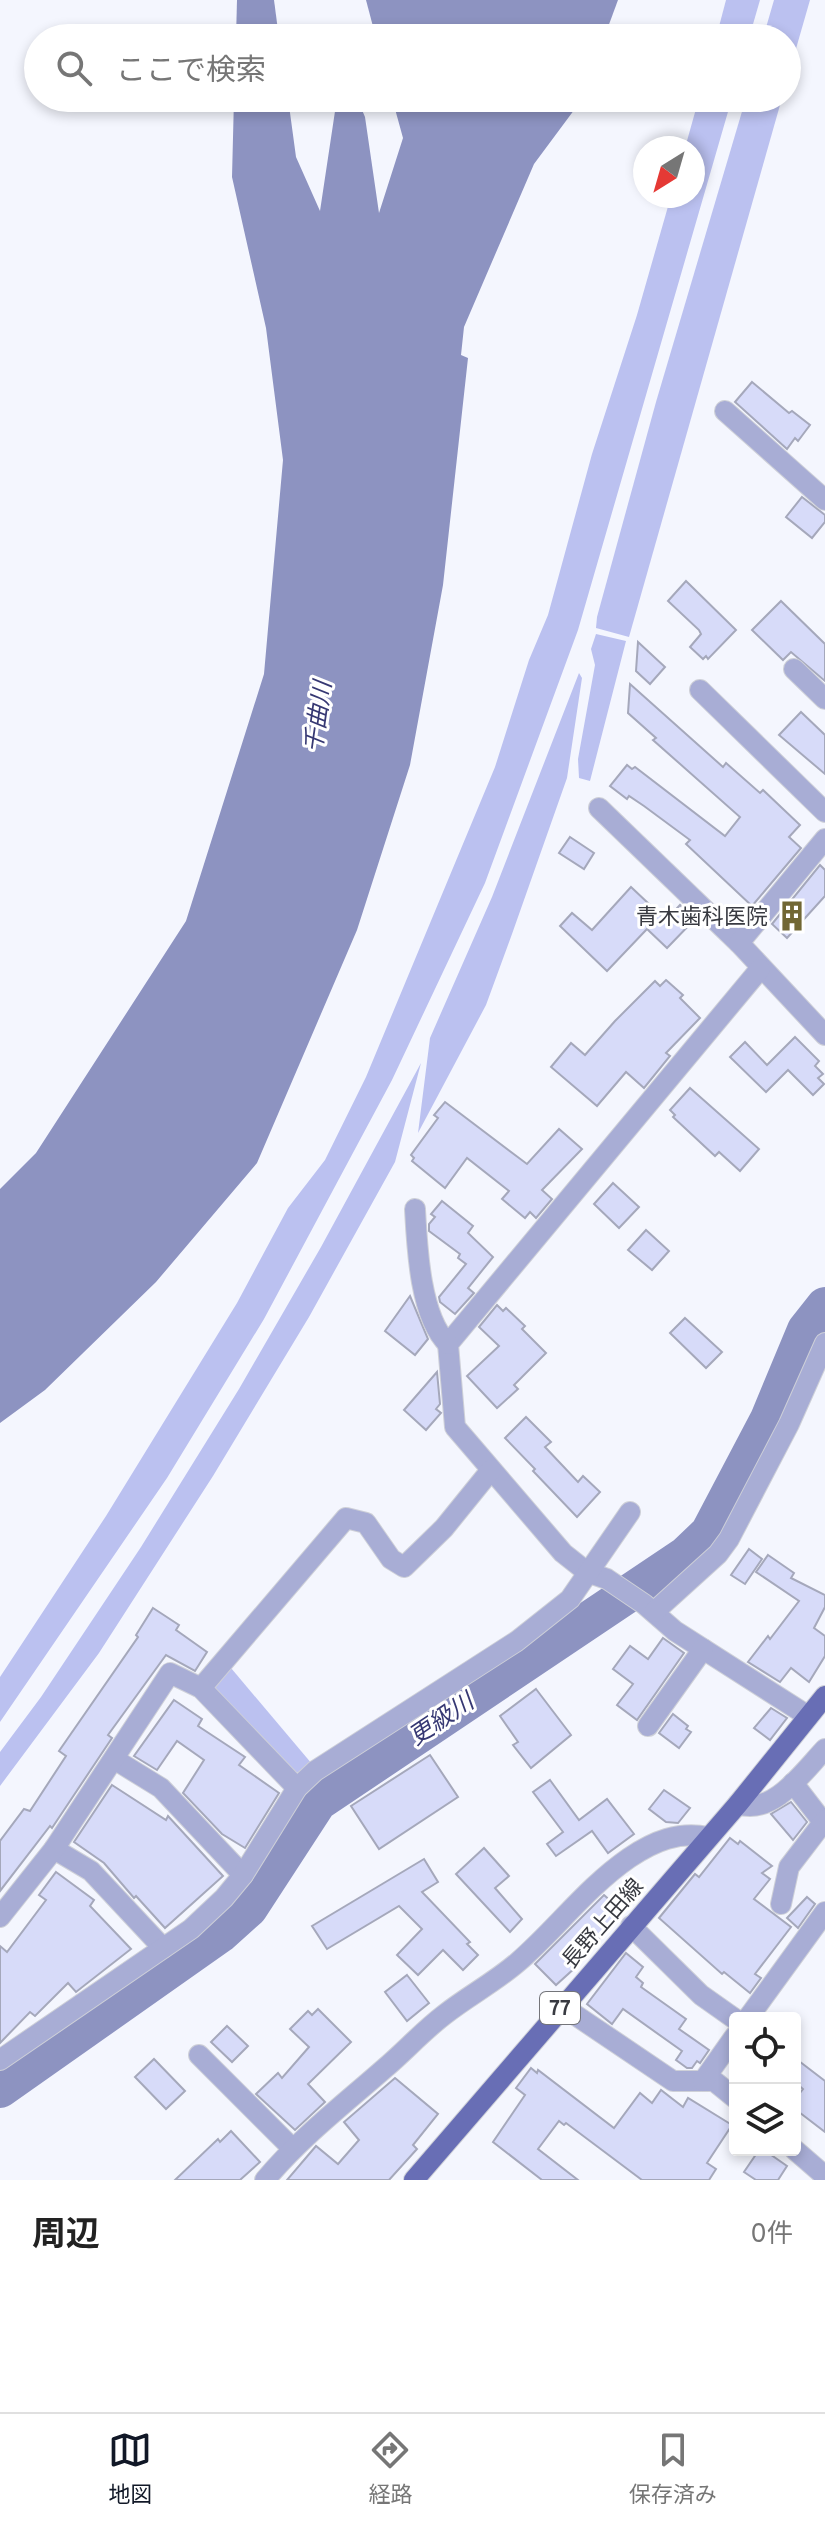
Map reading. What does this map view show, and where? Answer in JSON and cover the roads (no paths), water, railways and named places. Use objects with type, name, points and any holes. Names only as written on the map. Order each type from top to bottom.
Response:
[{"type":"main road","name":"長野上田線","points":[[414,2180],[738,1804],[825,1696]]},
{"type":"street","points":[[725,411],[825,500]]},
{"type":"street","points":[[794,669],[825,699]]},
{"type":"street","points":[[700,690],[825,812]]},
{"type":"street","points":[[599,808],[739,943],[760,969],[825,1035]]},
{"type":"street","points":[[739,943],[825,839]]},
{"type":"street","points":[[448,1344],[760,969]]},
{"type":"street","points":[[415,1209],[417,1247],[430,1314],[437,1334],[448,1344],[455,1427],[563,1553],[587,1572],[610,1580],[675,1631],[808,1716]]},
{"type":"street","points":[[649,1608],[718,1554],[729,1539],[789,1424],[825,1343]]},
{"type":"street","points":[[201,1688],[346,1518],[366,1523],[391,1559],[404,1567],[444,1528],[491,1470]]},
{"type":"street","points":[[0,2060],[191,1929],[243,1875],[297,1788],[315,1771],[517,1641],[570,1599],[630,1512]]},
{"type":"street","points":[[648,1726],[703,1649]]},
{"type":"street","points":[[0,1917],[54,1849],[170,1673],[201,1688],[297,1788]]},
{"type":"street","points":[[738,1804],[749,1808],[764,1805],[793,1783],[825,1749]]},
{"type":"street","points":[[114,1759],[161,1788],[243,1875]]},
{"type":"street","points":[[781,1904],[789,1867],[824,1821],[793,1783]]},
{"type":"street","points":[[265,2180],[292,2148],[442,2016],[517,1962],[578,1901],[630,1858],[670,1836],[691,1833],[708,1837]]},
{"type":"street","points":[[54,1849],[91,1871],[163,1948]]},
{"type":"street","points":[[752,2012],[825,1912]]},
{"type":"street","points":[[631,1926],[701,1995],[729,2015]]},
{"type":"street","points":[[562,2006],[673,2081],[714,2081],[729,2093]]},
{"type":"street","points":[[703,2081],[729,2044]]},
{"type":"street","points":[[199,2055],[292,2148]]},
{"type":"street","points":[[801,2155],[825,2176]]},
{"type":"water","points":[[237,0],[274,0],[277,24],[236,24]]},
{"type":"water","points":[[366,0],[618,0],[609,24],[372,24]]},
{"type":"water","name":"千曲川","points":[[234,112],[290,112],[296,157],[320,211],[335,112],[363,112],[379,213],[403,138],[396,112],[573,112],[534,164],[464,327],[461,355],[468,358],[443,585],[410,765],[357,930],[257,1163],[156,1282],[45,1390],[0,1423],[0,1189],[36,1153],[186,921],[264,674],[283,460],[266,328],[232,177]]},
{"type":"waterway","name":"更級川","points":[[0,2089],[220,1934],[249,1908],[318,1802],[686,1555],[709,1533],[769,1419],[806,1330],[825,1306]]},
{"type":"place","name":"青木歯科医院","points":[[792,916]]}]
